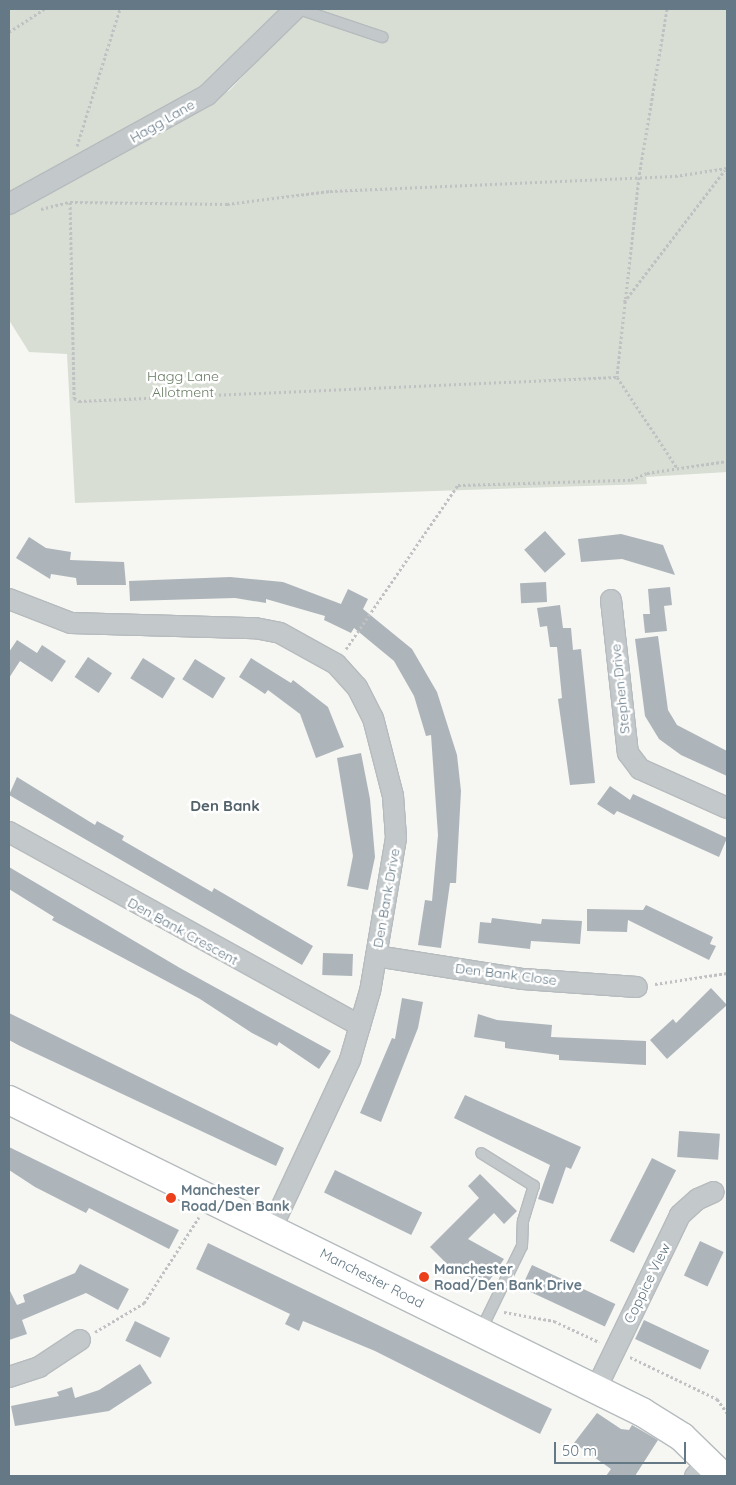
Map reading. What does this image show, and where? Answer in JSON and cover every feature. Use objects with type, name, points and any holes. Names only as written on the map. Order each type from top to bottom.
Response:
[{"type":"main road","name":"Manchester Road","points":[[9,1100],[272,1227],[596,1389],[682,1437],[715,1471]]},
{"type":"street","name":"Hagg Lane","points":[[9,204],[67,176],[208,95],[297,9]]},
{"type":"street","name":"Den Bank Drive","points":[[9,598],[71,623],[255,628],[309,646],[336,664],[358,687],[373,718],[394,796],[396,838],[376,956],[350,1060],[272,1227]]},
{"type":"street","name":"Stephen Drive","points":[[611,600],[628,753],[640,769],[727,808]]},
{"type":"street","name":"Den Bank Crescent","points":[[9,832],[360,1026]]},
{"type":"street","name":"Den Bank Close","points":[[376,956],[523,978],[637,987]]},
{"type":"street","name":"Coppice View","points":[[596,1389],[680,1216],[698,1199],[714,1192]]},
{"type":"street","points":[[9,1377],[38,1367],[80,1340]]},
{"type":"lane","points":[[297,9],[382,37]]},
{"type":"lane","points":[[480,1331],[522,1246],[522,1222],[534,1186],[481,1153]]},
{"type":"path","points":[[9,32],[44,9]]},
{"type":"path","points":[[67,176],[120,9]]},
{"type":"path","points":[[667,9],[639,177],[623,304],[617,377],[678,469]]},
{"type":"path","points":[[35,210],[70,202],[227,204],[330,191],[639,177],[726,169]]},
{"type":"path","points":[[623,304],[726,169]]},
{"type":"path","points":[[70,202],[74,398],[79,402],[617,377]]},
{"type":"path","points":[[336,664],[458,485],[631,480],[648,473],[727,462]]},
{"type":"path","points":[[637,987],[727,973]]},
{"type":"path","points":[[80,1340],[144,1303],[211,1198]]},
{"type":"green space","points":[[9,9],[279,9],[200,86],[9,195]]},
{"type":"green space","name":"Hagg Lane Allotment","points":[[305,9],[727,9],[727,472],[646,477],[647,484],[75,503],[67,354],[29,352],[9,320],[9,214],[230,90]]},
{"type":"building","points":[[545,531],[566,554],[545,573],[524,550]]},
{"type":"building","points":[[621,534],[663,545],[675,575],[622,559],[581,562],[578,539]]},
{"type":"building","points":[[29,537],[46,548],[71,552],[70,560],[124,562],[126,585],[77,585],[76,578],[51,574],[50,579],[16,558]]},
{"type":"building","points":[[230,577],[283,582],[341,604],[348,589],[368,599],[363,609],[412,649],[437,692],[457,755],[461,791],[456,883],[450,883],[441,948],[418,945],[425,900],[432,901],[438,835],[431,735],[426,736],[414,696],[394,661],[354,628],[351,633],[324,620],[325,616],[266,599],[266,603],[235,598],[130,601],[129,581]]},
{"type":"building","points":[[546,582],[547,602],[521,603],[520,583]]},
{"type":"building","points":[[670,587],[672,605],[664,606],[667,631],[645,633],[643,614],[650,614],[648,589]]},
{"type":"building","points":[[560,605],[563,628],[571,628],[573,650],[581,649],[595,783],[570,785],[558,699],[562,698],[557,647],[550,647],[547,626],[540,627],[537,608]]},
{"type":"building","points":[[658,636],[668,710],[677,725],[727,751],[727,776],[681,755],[659,739],[645,716],[635,639]]},
{"type":"building","points":[[17,640],[37,653],[42,645],[66,661],[52,682],[20,661],[9,678],[9,652]]},
{"type":"building","points":[[88,657],[112,673],[99,693],[75,677]]},
{"type":"building","points":[[143,658],[175,678],[163,698],[130,678]]},
{"type":"building","points":[[251,658],[291,683],[293,680],[328,707],[344,747],[316,758],[300,714],[268,690],[265,694],[239,677]]},
{"type":"building","points":[[195,659],[226,678],[213,698],[182,679]]},
{"type":"building","points":[[361,753],[370,799],[375,857],[368,890],[347,886],[353,856],[337,758]]},
{"type":"building","points":[[17,777],[95,825],[97,821],[124,836],[122,840],[212,892],[214,888],[313,946],[302,965],[9,795]]},
{"type":"building","points":[[610,786],[630,800],[633,794],[727,838],[719,857],[617,811],[614,815],[597,804]]},
{"type":"building","points":[[9,867],[180,968],[331,1051],[319,1069],[279,1042],[277,1046],[252,1033],[200,999],[52,920],[54,917],[9,889]]},
{"type":"building","points":[[646,905],[713,937],[710,944],[716,946],[709,960],[628,920],[627,932],[587,931],[587,909],[643,910]]},
{"type":"building","points":[[492,918],[541,924],[542,919],[582,921],[580,944],[531,941],[530,949],[478,943],[480,922],[491,923]]},
{"type":"building","points":[[323,953],[353,954],[352,976],[322,975]]},
{"type":"building","points":[[711,988],[727,1005],[667,1059],[650,1040],[673,1019],[676,1023]]},
{"type":"building","points":[[402,998],[423,1002],[418,1028],[381,1122],[360,1113],[392,1038],[395,1039]]},
{"type":"building","points":[[9,1013],[284,1148],[276,1166],[9,1040]]},
{"type":"building","points":[[478,1014],[497,1020],[552,1025],[551,1037],[646,1041],[646,1065],[559,1060],[559,1055],[505,1048],[505,1042],[474,1037]]},
{"type":"building","points":[[465,1095],[581,1147],[571,1169],[566,1167],[553,1204],[538,1199],[550,1165],[454,1118]]},
{"type":"building","points":[[679,1131],[720,1134],[718,1160],[677,1157]]},
{"type":"building","points":[[9,1147],[179,1230],[169,1249],[89,1208],[86,1213],[35,1187],[9,1170]]},
{"type":"building","points":[[652,1158],[676,1170],[634,1253],[610,1241]]},
{"type":"building","points":[[335,1170],[422,1213],[411,1235],[324,1192]]},
{"type":"building","points":[[480,1174],[517,1211],[504,1224],[494,1213],[468,1239],[504,1259],[485,1287],[450,1267],[430,1247],[479,1198],[468,1186]]},
{"type":"building","points":[[700,1241],[724,1252],[708,1286],[684,1275]]},
{"type":"building","points":[[208,1243],[552,1409],[540,1434],[375,1351],[303,1321],[299,1331],[285,1324],[290,1314],[196,1269]]},
{"type":"building","points":[[80,1264],[129,1289],[118,1310],[86,1293],[22,1320],[27,1334],[9,1340],[9,1289],[17,1305],[25,1302],[23,1295],[75,1273]]},
{"type":"building","points":[[532,1265],[615,1304],[605,1327],[521,1288]]},
{"type":"building","points":[[644,1320],[709,1350],[700,1369],[635,1339]]},
{"type":"building","points":[[135,1321],[170,1338],[160,1358],[125,1341]]},
{"type":"building","points":[[140,1364],[152,1383],[109,1411],[15,1426],[11,1406],[59,1396],[57,1392],[72,1387],[75,1398],[99,1390]]},
{"type":"building","points":[[597,1413],[621,1429],[629,1430],[632,1425],[658,1440],[635,1476],[606,1476],[611,1469],[574,1443]]},
{"type":"place","name":"Manchester Road/Den Bank","points":[[171,1198]]},
{"type":"place","name":"Manchester Road/Den Bank Drive","points":[[424,1277]]},
{"type":"district","name":"Den Bank","points":[[225,806]]}]
